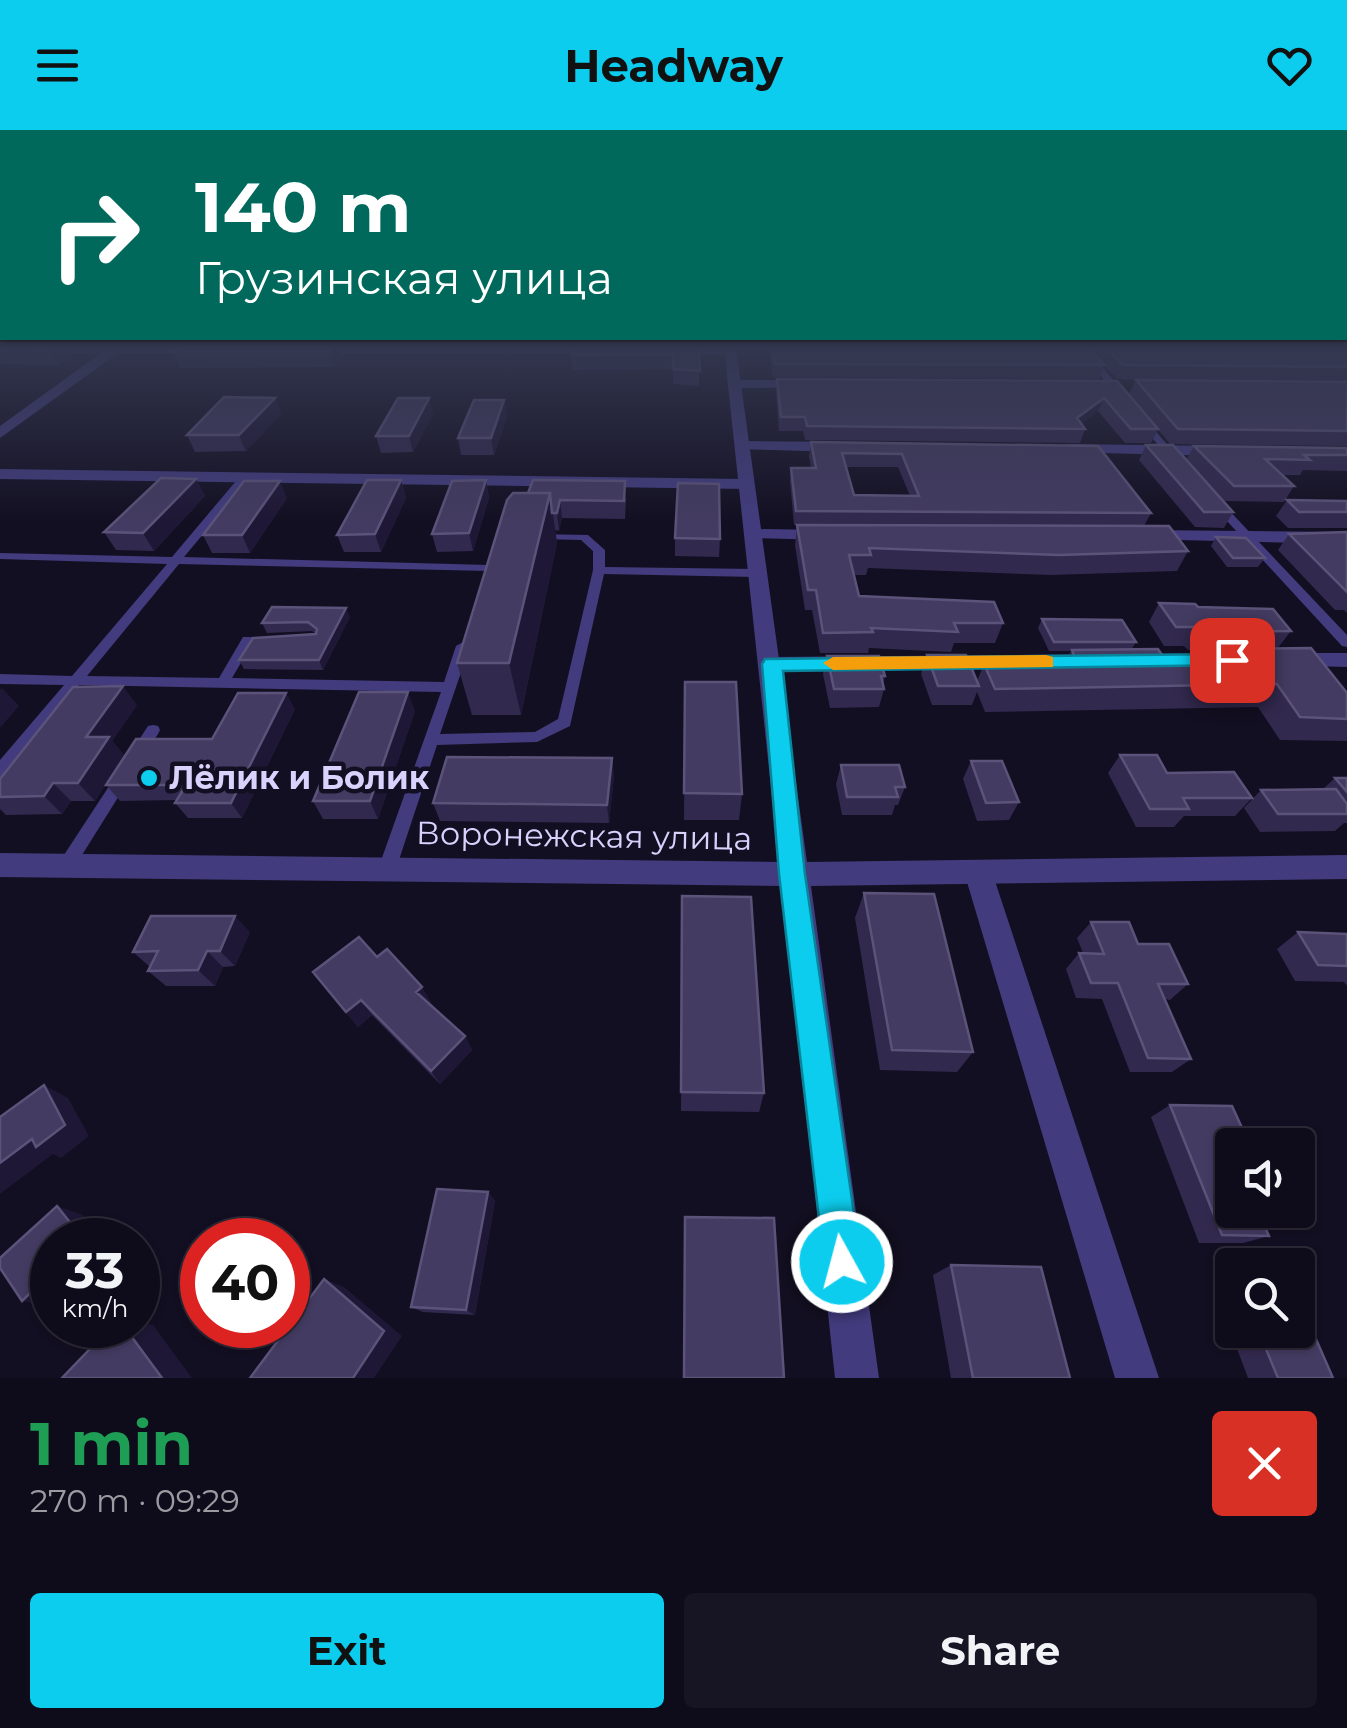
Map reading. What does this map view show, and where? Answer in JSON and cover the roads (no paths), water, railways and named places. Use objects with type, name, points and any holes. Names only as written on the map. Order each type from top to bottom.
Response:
[{"type":"street","points":[[0,433],[37,406]]},
{"type":"street","points":[[737,406],[756,574],[772,664],[792,874],[858,1378]]},
{"type":"street","points":[[742,446],[858,448]]},
{"type":"street","points":[[1050,449],[1238,452]]},
{"type":"street","points":[[0,474],[746,484]]},
{"type":"street","points":[[754,534],[852,535]]},
{"type":"street","points":[[1128,536],[1347,538]]},
{"type":"street","points":[[772,664],[1347,660]]},
{"type":"street","name":"Воронежская улица","points":[[0,865],[792,874],[1347,867]]},
{"type":"street","points":[[978,872],[1137,1378]]},
{"type":"lane","points":[[1130,406],[1180,464]]},
{"type":"lane","points":[[0,771],[245,478]]},
{"type":"lane","points":[[513,499],[519,481]]},
{"type":"lane","points":[[1206,493],[1347,643]]},
{"type":"lane","points":[[431,740],[536,737],[565,722],[599,570],[599,550],[591,540],[574,536],[519,536]]},
{"type":"lane","points":[[484,585],[495,552]]},
{"type":"lane","points":[[0,556],[489,568]]},
{"type":"lane","points":[[599,570],[756,574]]},
{"type":"lane","points":[[386,870],[466,636]]},
{"type":"lane","points":[[223,682],[248,640],[280,640]]},
{"type":"lane","points":[[0,679],[449,687]]},
{"type":"lane","points":[[66,866],[153,730]]},
{"type":"place","name":"Лёлик и Болик","points":[[149,778]]}]
